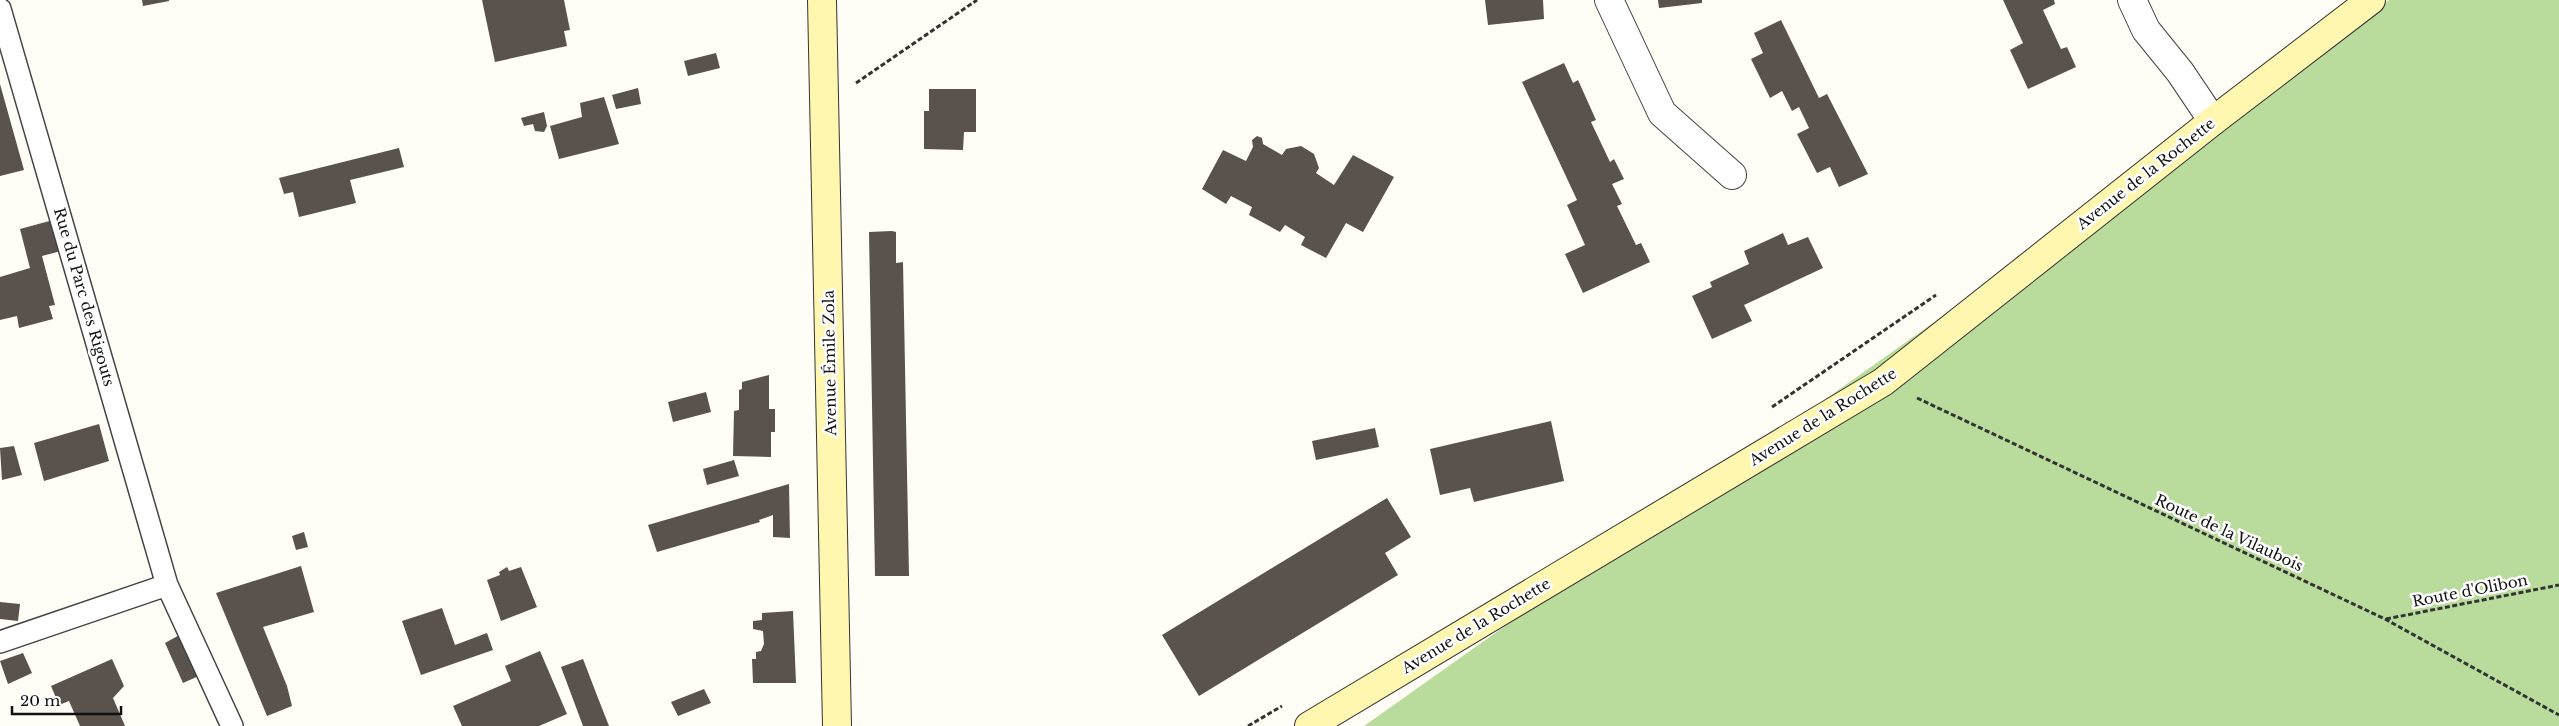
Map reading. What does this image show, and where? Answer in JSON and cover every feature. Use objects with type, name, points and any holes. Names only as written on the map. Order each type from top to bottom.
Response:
[{"type":"main road","name":"Avenue Émile Zola","points":[[822,0],[837,726]]},
{"type":"main road","name":"Avenue de la Rochette","points":[[1309,726],[1884,382],[2213,121],[2371,0]]},
{"type":"street","points":[[1609,0],[1662,113],[1732,175]]},
{"type":"street","points":[[2132,0],[2146,30],[2186,79],[2213,121]]},
{"type":"lane","name":"Rue du Parc des Rigouts","points":[[0,9],[167,585],[232,726]]},
{"type":"lane","points":[[0,642],[167,585]]},
{"type":"path","points":[[854,84],[977,0]]},
{"type":"path","points":[[1772,408],[1939,293]]},
{"type":"path","name":"Route de la Vilaubois","points":[[1884,382],[2385,619],[2559,715]]},
{"type":"path","name":"Route d'Olibon","points":[[2385,619],[2559,585]]},
{"type":"path","points":[[1248,726],[1287,702]]},
{"type":"green space","points":[[2389,0],[2559,0],[2559,726],[1364,726]]},
{"type":"building","points":[[142,0],[169,0],[169,1],[143,6]]},
{"type":"building","points":[[482,0],[564,0],[570,30],[564,31],[567,46],[495,62]]},
{"type":"building","points":[[1485,0],[1543,0],[1544,19],[1488,25]]},
{"type":"building","points":[[1658,0],[1702,0],[1702,3],[1659,8]]},
{"type":"building","points":[[2003,0],[2054,0],[2055,4],[2043,10],[2061,49],[2067,47],[2076,67],[2028,89],[2010,50],[2023,43]]},
{"type":"building","points":[[1781,20],[1819,98],[1827,94],[1868,174],[1839,187],[1830,167],[1817,173],[1797,134],[1809,128],[1799,107],[1792,111],[1782,91],[1770,98],[1751,59],[1763,53],[1754,33]]},
{"type":"building","points":[[716,53],[720,68],[688,76],[684,61]]},
{"type":"building","points":[[1564,63],[1573,83],[1578,80],[1596,120],[1591,122],[1610,162],[1614,159],[1624,179],[1612,184],[1622,204],[1617,206],[1636,245],[1641,243],[1650,262],[1583,293],[1565,254],[1585,245],[1567,205],[1577,200],[1522,82]]},
{"type":"building","points":[[0,84],[24,170],[0,176]]},
{"type":"building","points":[[638,88],[641,104],[616,109],[612,95]]},
{"type":"building","points":[[929,89],[976,89],[976,132],[964,132],[963,150],[924,149],[924,111],[929,111]]},
{"type":"building","points":[[604,97],[619,144],[559,159],[550,126],[582,117],[580,103]]},
{"type":"building","points":[[544,112],[547,126],[544,132],[535,131],[533,124],[524,126],[521,118]]},
{"type":"building","points":[[1257,136],[1262,138],[1263,144],[1282,155],[1286,149],[1301,146],[1314,154],[1319,168],[1316,173],[1334,185],[1353,155],[1394,177],[1363,232],[1346,223],[1326,258],[1301,245],[1305,237],[1285,225],[1280,232],[1249,215],[1252,207],[1231,196],[1226,204],[1202,189],[1223,150],[1246,161],[1253,147],[1252,140]]},
{"type":"building","points":[[399,148],[404,167],[350,180],[356,203],[299,217],[293,192],[284,194],[279,178]]},
{"type":"building","points":[[53,220],[61,251],[42,256],[55,305],[49,306],[53,319],[19,328],[17,316],[0,320],[0,277],[30,268],[20,229]]},
{"type":"building","points":[[869,232],[896,232],[896,263],[903,262],[909,576],[875,576]]},
{"type":"building","points":[[1783,233],[1788,245],[1808,237],[1823,268],[1744,305],[1752,321],[1712,339],[1692,296],[1712,287],[1710,282],[1749,264],[1744,251]]},
{"type":"building","points":[[769,375],[769,409],[775,409],[775,432],[771,432],[771,457],[733,456],[734,411],[739,410],[739,390],[742,389],[742,382]]},
{"type":"building","points":[[706,392],[711,412],[673,422],[668,402]]},
{"type":"building","points":[[1551,421],[1564,481],[1474,502],[1470,488],[1440,495],[1430,449]]},
{"type":"building","points":[[99,424],[109,461],[44,481],[34,443]]},
{"type":"building","points":[[1375,428],[1379,447],[1316,460],[1312,441]]},
{"type":"building","points":[[14,446],[22,475],[2,480],[0,448]]},
{"type":"building","points":[[734,460],[739,476],[707,485],[703,469]]},
{"type":"building","points":[[789,484],[790,538],[773,537],[773,515],[759,520],[760,522],[657,552],[648,525]]},
{"type":"building","points":[[1387,498],[1411,537],[1385,553],[1398,575],[1199,696],[1162,635]]},
{"type":"building","points":[[304,532],[308,547],[296,550],[292,536]]},
{"type":"building","points":[[301,566],[314,612],[263,627],[287,686],[292,706],[267,716],[216,593]]},
{"type":"building","points":[[507,567],[509,571],[521,567],[537,607],[501,621],[487,580],[500,575],[499,572]]},
{"type":"building","points":[[0,602],[20,604],[18,621],[0,619]]},
{"type":"building","points":[[442,608],[455,645],[487,633],[493,650],[421,675],[402,621]]},
{"type":"building","points":[[793,611],[796,683],[753,683],[752,659],[756,659],[756,652],[761,651],[764,644],[763,631],[753,629],[753,621],[762,620],[762,613]]},
{"type":"building","points":[[183,633],[201,675],[183,683],[165,643]]},
{"type":"building","points":[[540,651],[567,714],[539,726],[462,726],[453,706],[511,681],[505,666]]},
{"type":"building","points":[[23,653],[32,673],[8,684],[0,661]]},
{"type":"building","points":[[112,659],[124,686],[113,698],[125,726],[80,726],[69,701],[59,705],[51,686]]},
{"type":"building","points":[[583,659],[609,726],[583,726],[561,667]]},
{"type":"building","points":[[704,689],[711,703],[678,716],[671,702]]}]
